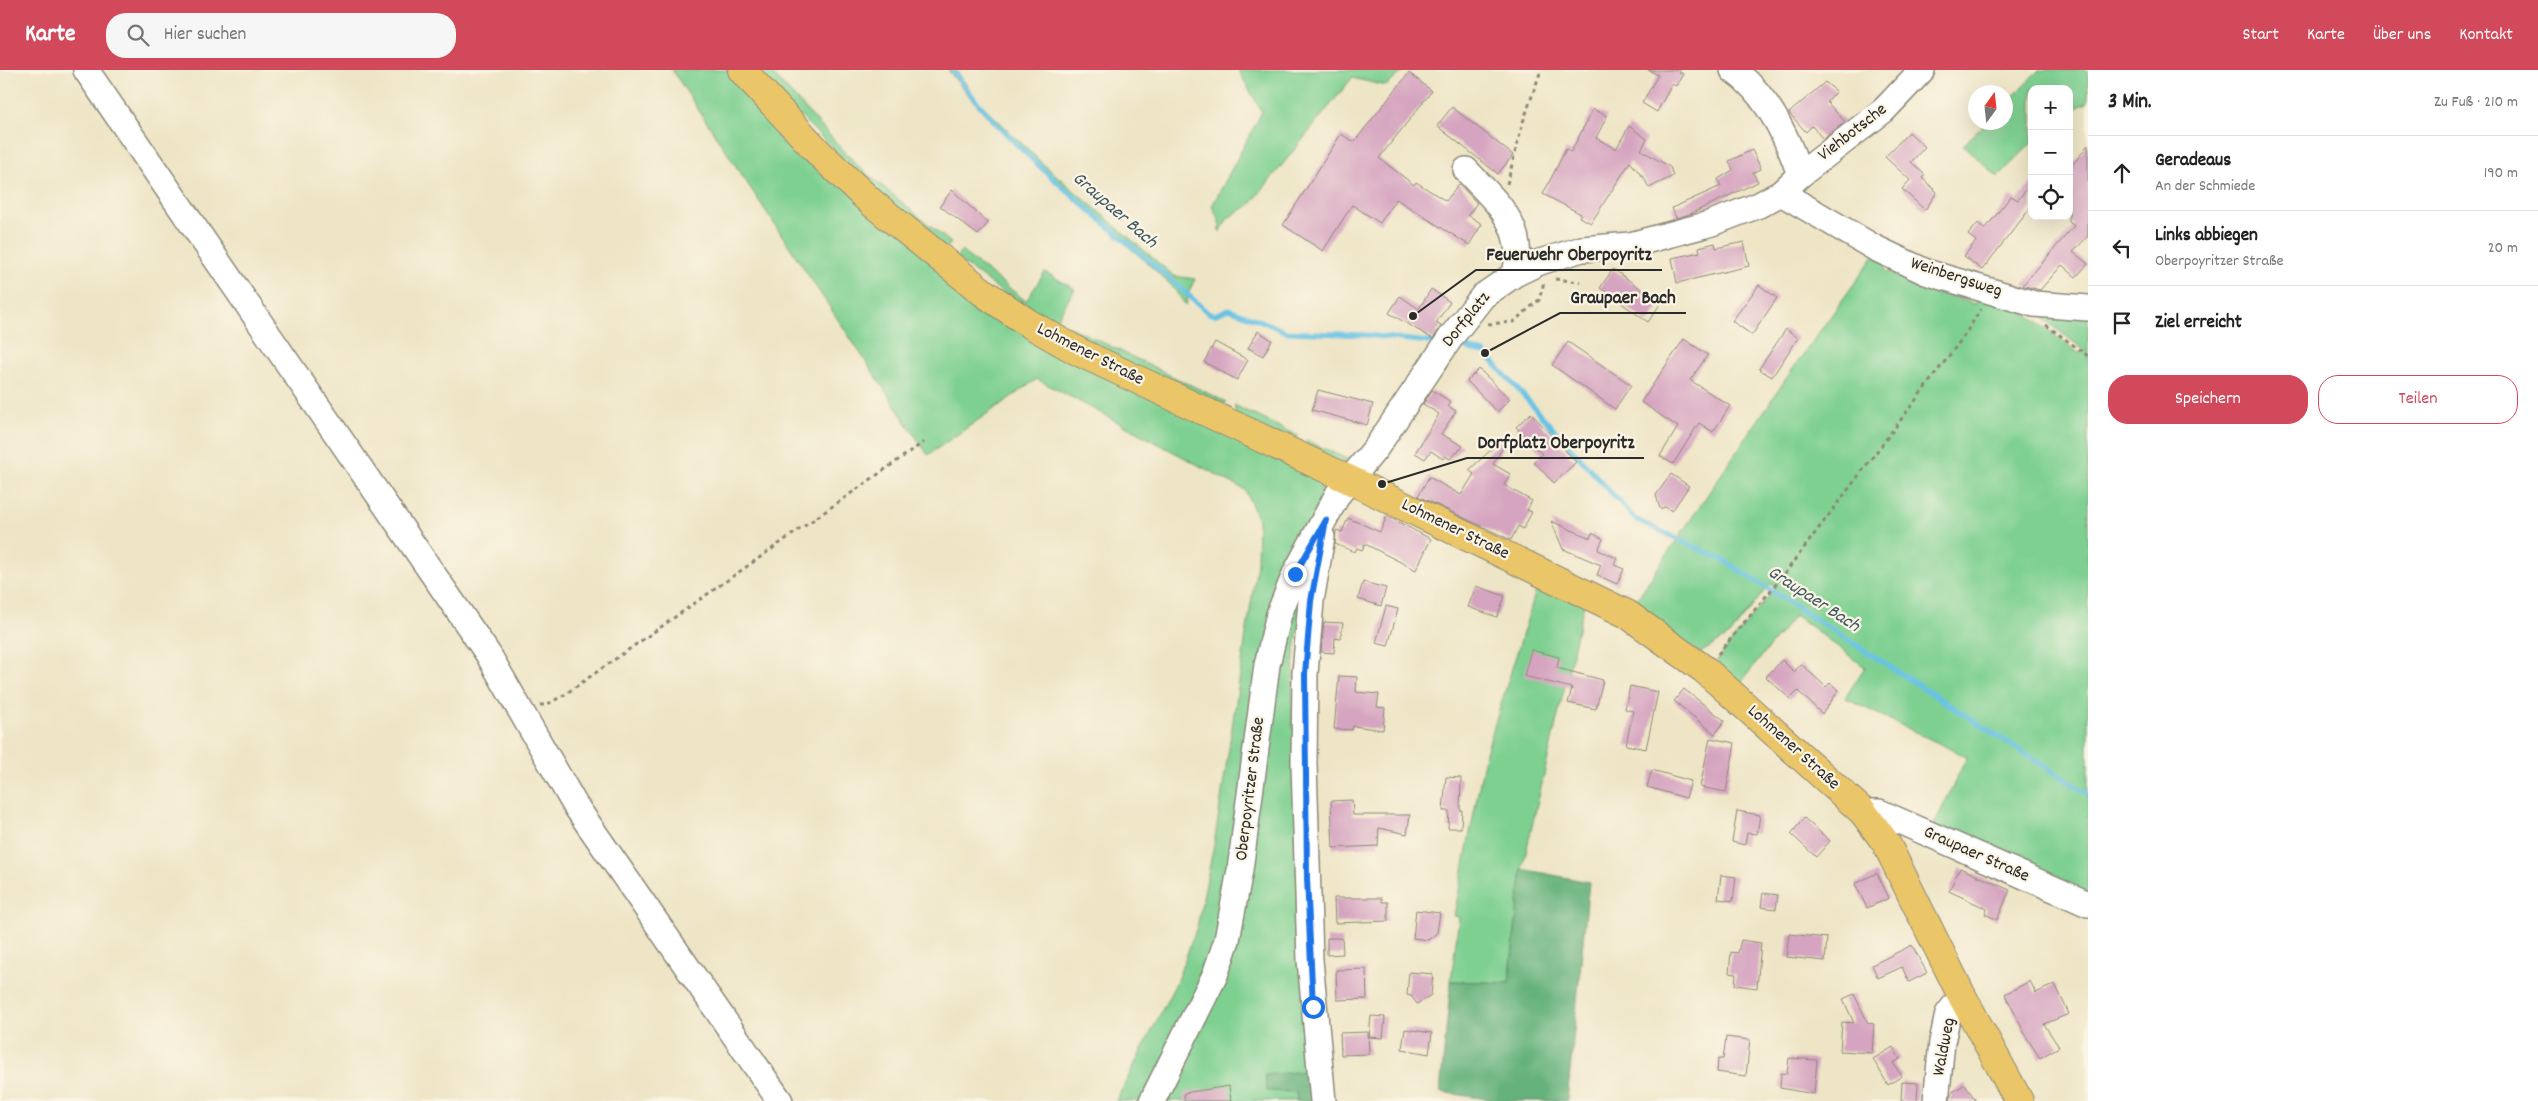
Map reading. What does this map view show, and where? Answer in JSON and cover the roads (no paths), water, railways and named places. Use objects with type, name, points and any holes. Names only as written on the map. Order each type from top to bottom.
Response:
[{"type":"main road","name":"Lohmener Straße","points":[[742,70],[846,179],[1006,310],[1079,352],[1627,614],[1735,695],[1863,812],[1886,843],[1962,996],[2019,1101]]},
{"type":"street","points":[[86,70],[488,654],[519,704],[575,805],[780,1101]]},
{"type":"street","points":[[1733,70],[1772,113],[1790,145],[1800,174]]},
{"type":"street","name":"Viehbotsche","points":[[1781,193],[1800,174],[1884,110],[1922,70]]},
{"type":"street","points":[[1466,170],[1503,210],[1513,226],[1518,244],[1519,259],[1515,274]]},
{"type":"street","name":"Dorfplatz","points":[[1350,480],[1376,448],[1451,338],[1483,296],[1515,274],[1540,262],[1582,248],[1630,245],[1709,224],[1759,205],[1781,193]]},
{"type":"street","name":"Weinbergsweg","points":[[1781,193],[1875,248],[1926,272],[2036,304],[2088,308]]},
{"type":"street","name":"Oberpoyritzer Straße","points":[[1152,1101],[1214,975],[1227,940],[1240,870],[1267,665],[1279,614],[1295,574],[1326,520],[1338,494],[1350,480]]},
{"type":"street","points":[[1323,1101],[1313,1007],[1307,887],[1304,694],[1311,601],[1326,520]]},
{"type":"street","name":"Graupaer Straße","points":[[1863,812],[1879,812],[2088,904]]},
{"type":"street","name":"Waldweg","points":[[1936,1101],[1942,1042],[1948,1014],[1962,996]]},
{"type":"waterway","name":"Graupaer Bach","points":[[952,70],[979,104],[1041,168],[1208,313],[1214,315],[1229,309],[1286,332],[1366,335],[1437,343]]},
{"type":"waterway","name":"Graupaer Bach","points":[[1456,345],[1485,353],[1635,519],[1725,561],[2088,794]]},
{"type":"place","name":"Feuerwehr Oberpoyritz","points":[[1413,316]]},
{"type":"place","name":"Graupaer Bach","points":[[1485,353]]},
{"type":"place","name":"Dorfplatz Oberpoyritz","points":[[1382,484]]}]
